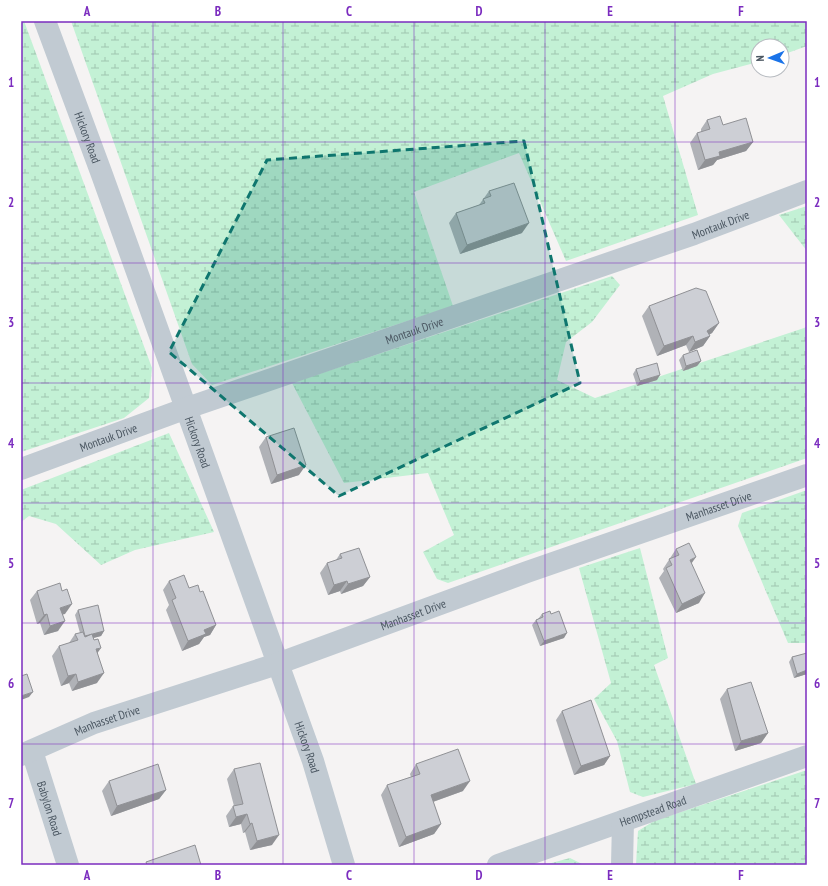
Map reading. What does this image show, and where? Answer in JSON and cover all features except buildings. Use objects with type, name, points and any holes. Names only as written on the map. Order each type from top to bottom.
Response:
[{"type":"street","name":"Hickory Road","points":[[45,21],[187,408],[277,664],[313,761],[344,865]]},
{"type":"street","name":"Montauk Drive","points":[[21,469],[187,408],[686,236],[807,191]]},
{"type":"street","name":"Manhasset Drive","points":[[26,753],[94,723],[277,664],[527,572],[807,475]]},
{"type":"street","name":"Babylon Road","points":[[26,753],[68,865]]},
{"type":"street","name":"Hempstead Road","points":[[498,865],[807,756]]},
{"type":"street","points":[[622,865],[623,821]]},
{"type":"highlighted area","points":[[524,141],[580,383],[339,496],[169,352],[267,160]]},
{"type":"green space","points":[[21,21],[24,21],[152,368],[149,398],[124,418],[21,452]]},
{"type":"green space","points":[[71,21],[807,21],[807,46],[790,52],[790,38],[750,38],[750,64],[713,74],[663,96],[698,215],[566,261],[519,153],[414,192],[453,306],[212,385],[192,364]]},
{"type":"green space","points":[[807,206],[807,251],[779,215]]},
{"type":"green space","points":[[612,276],[620,285],[592,322],[566,342],[557,380],[595,398],[807,327],[807,458],[448,583],[437,579],[423,552],[454,535],[428,473],[344,483],[292,383]]},
{"type":"green space","points":[[169,433],[214,532],[135,550],[101,565],[56,524],[29,516],[21,522],[21,490]]},
{"type":"green space","points":[[807,490],[807,643],[788,643],[738,526],[742,513]]},
{"type":"green space","points":[[640,548],[668,658],[654,665],[696,784],[643,797],[630,792],[617,741],[594,699],[611,683],[579,568]]},
{"type":"green space","points":[[807,770],[807,865],[636,865],[638,831],[654,821]]},
{"type":"green space","points":[[570,858],[584,865],[544,865]]}]
